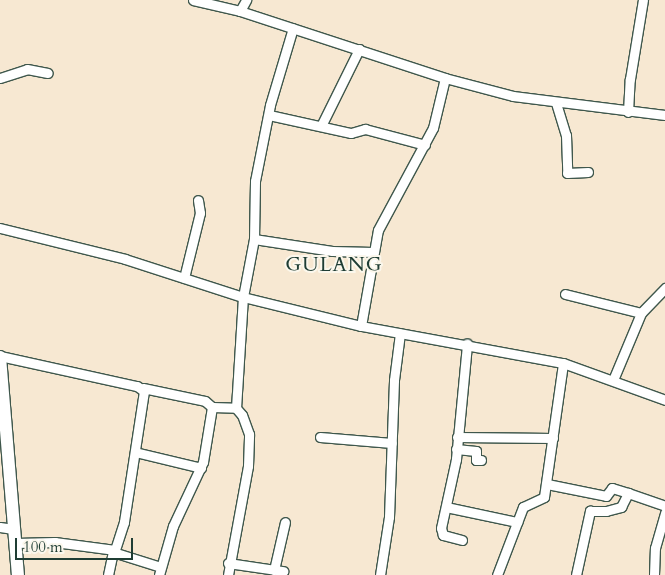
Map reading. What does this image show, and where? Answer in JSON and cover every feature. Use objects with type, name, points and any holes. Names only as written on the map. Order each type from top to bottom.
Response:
[{"type":"main road","points":[[0,356],[18,575]]},
{"type":"street","points":[[193,0],[240,11],[445,78],[512,96],[628,112],[665,115]]},
{"type":"street","points":[[240,11],[246,0]]},
{"type":"street","points":[[628,112],[630,80],[643,0]]},
{"type":"street","points":[[228,575],[228,563],[248,458],[246,422],[236,408],[243,297],[254,239],[253,197],[269,115],[293,28]]},
{"type":"street","points":[[321,126],[359,49]]},
{"type":"street","points":[[0,78],[27,69],[48,73]]},
{"type":"street","points":[[361,326],[369,296],[373,252],[386,213],[425,145],[435,122],[445,78]]},
{"type":"street","points":[[556,103],[566,135],[567,173],[588,172]]},
{"type":"street","points":[[269,115],[351,133],[365,129],[425,145]]},
{"type":"street","points":[[184,278],[200,213],[198,200]]},
{"type":"street","points":[[0,228],[125,259],[243,297],[361,326],[563,363],[665,400]]},
{"type":"street","points":[[254,239],[332,251],[373,252]]},
{"type":"street","points":[[613,380],[641,313],[665,288]]},
{"type":"street","points":[[565,294],[641,313]]},
{"type":"street","points":[[380,575],[389,517],[400,333]]},
{"type":"street","points":[[462,540],[441,533],[456,449],[467,344]]},
{"type":"street","points":[[0,356],[205,401],[212,407],[236,408]]},
{"type":"street","points":[[497,575],[517,522],[526,504],[544,497],[563,363]]},
{"type":"street","points":[[108,575],[112,552],[118,544],[124,522],[145,395],[143,388]]},
{"type":"street","points":[[15,543],[55,542],[112,552],[160,571],[173,526],[201,468],[212,407]]},
{"type":"street","points":[[320,437],[392,443]]},
{"type":"street","points":[[457,437],[553,438]]},
{"type":"street","points":[[456,449],[476,451],[476,460],[481,460]]},
{"type":"street","points":[[135,452],[201,468]]},
{"type":"street","points":[[546,484],[606,496],[612,488],[665,506]]},
{"type":"street","points":[[576,575],[590,511],[606,511],[621,507],[628,493]]},
{"type":"street","points":[[446,507],[517,522]]},
{"type":"street","points":[[654,575],[655,548],[665,512]]},
{"type":"street","points":[[228,563],[278,571],[285,522]]},
{"type":"street","points":[[0,527],[14,530]]},
{"type":"district","name":"GULANG","points":[[334,264]]}]
